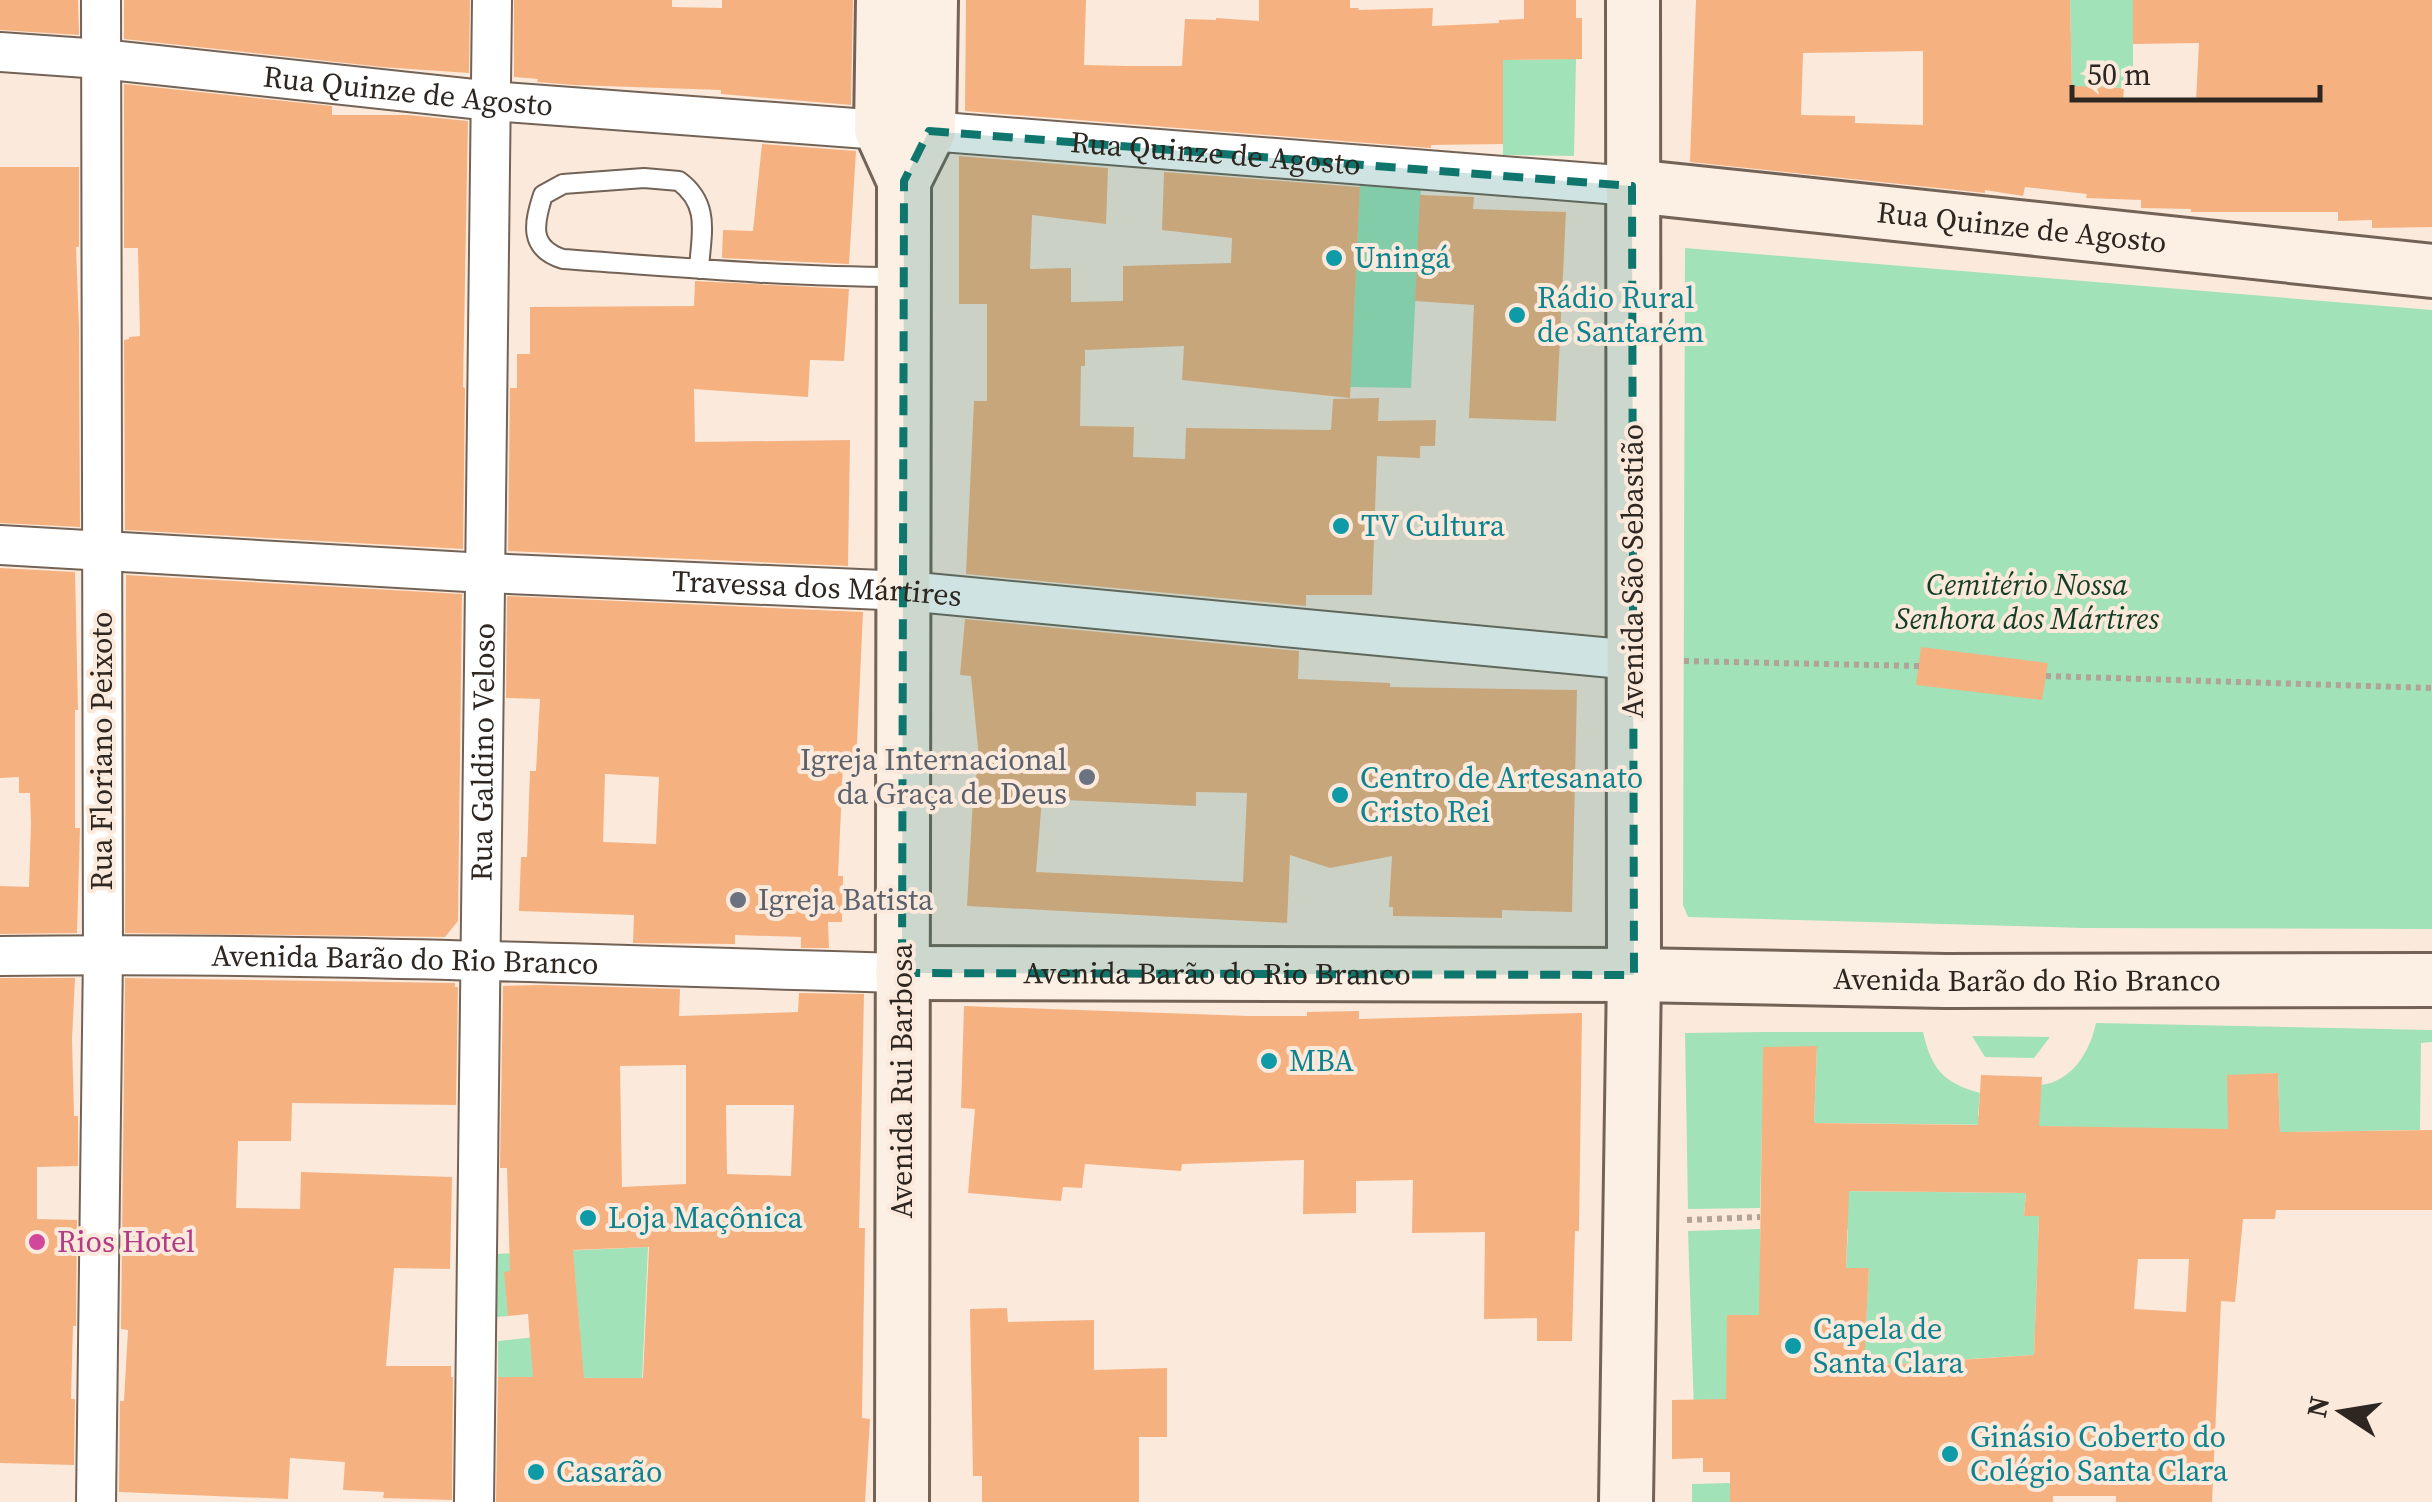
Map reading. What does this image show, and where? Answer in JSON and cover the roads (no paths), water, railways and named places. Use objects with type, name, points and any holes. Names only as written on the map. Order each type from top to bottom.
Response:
[{"type":"main road","name":"Avenida Rui Barbosa","points":[[883,0],[905,130]]},
{"type":"main road","name":"Avenida Rui Barbosa","points":[[902,1502],[904,180],[905,130],[931,0]]},
{"type":"main road","name":"Avenida São Sebastião","points":[[1626,1502],[1634,975],[1633,0]]},
{"type":"main road","name":"Rua Quinze de Agosto","points":[[1632,186],[2432,271]]},
{"type":"main road","name":"Avenida Barão do Rio Branco","points":[[902,973],[1634,975],[1946,981],[2432,980]]},
{"type":"street","name":"Rua Floriano Peixoto","points":[[96,1502],[103,954],[101,0]]},
{"type":"street","name":"Rua Galdino Veloso","points":[[474,1502],[492,0]]},
{"type":"street","name":"Rua Quinze de Agosto","points":[[0,52],[492,101],[1632,186]]},
{"type":"street","name":"Travessa dos Mártires","points":[[0,545],[486,573],[906,591],[1633,660]]},
{"type":"street","name":"Avenida Barão do Rio Branco","points":[[0,956],[103,954],[481,961],[902,973]]},
{"type":"lane","points":[[699,270],[698,201],[679,181],[644,178],[563,184],[544,195],[536,230],[541,247],[563,258],[699,270],[904,277]]},
{"type":"place","name":"Uningá","points":[[1334,258]]},
{"type":"place","name":"Rádio Rural de Santarém","points":[[1517,315]]},
{"type":"place","name":"TV Cultura","points":[[1341,526]]},
{"type":"place","name":"Igreja Internacional da Graça de Deus","points":[[1087,777]]},
{"type":"place","name":"Centro de Artesanato Cristo Rei","points":[[1340,795]]},
{"type":"place","name":"Igreja Batista","points":[[738,900]]},
{"type":"place","name":"MBA","points":[[1269,1061]]},
{"type":"place","name":"Loja Maçônica","points":[[588,1218]]},
{"type":"place","name":"Rios Hotel","points":[[37,1242]]},
{"type":"place","name":"Capela de Santa Clara","points":[[1793,1346]]},
{"type":"place","name":"Ginásio Coberto do Colégio Santa Clara","points":[[1950,1454]]},
{"type":"place","name":"Casarão","points":[[536,1472]]},
{"type":"park label","name":"Cemitério Nossa Senhora dos Mártires","points":[[2027,602]]}]
